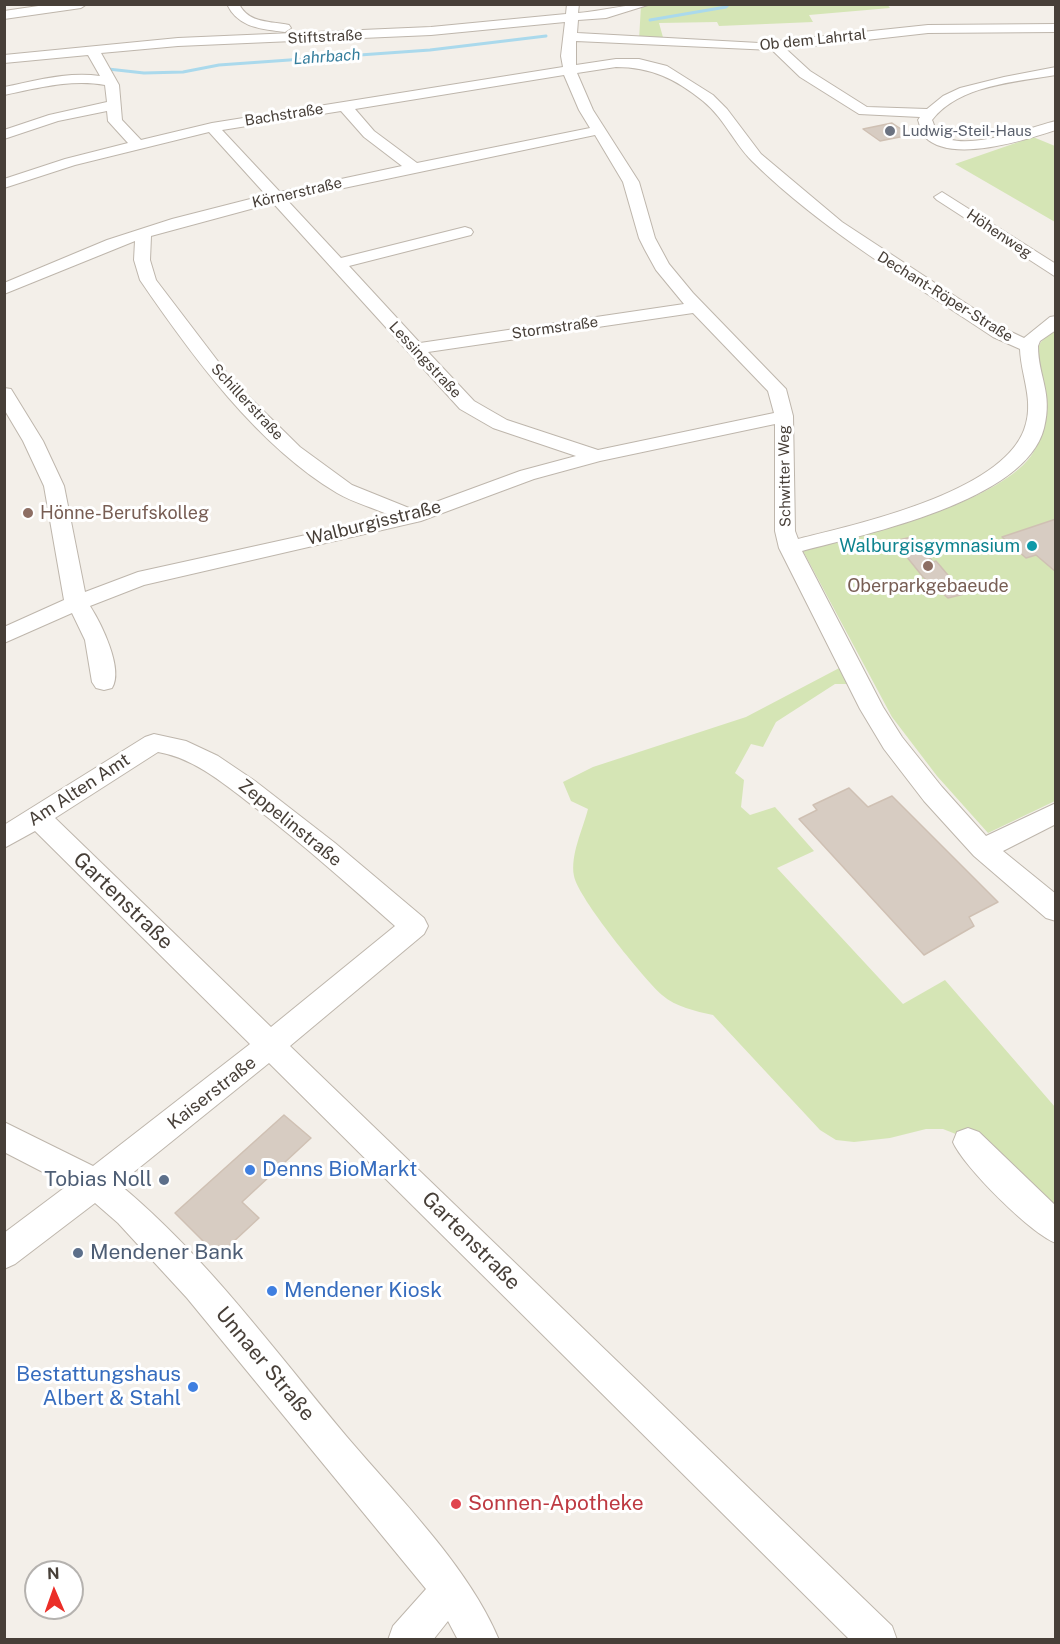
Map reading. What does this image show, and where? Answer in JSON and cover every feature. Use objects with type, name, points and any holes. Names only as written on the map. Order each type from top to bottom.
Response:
[{"type":"street","points":[[4,15],[81,4]]},
{"type":"street","points":[[233,4],[239,16],[254,23],[311,31],[329,36]]},
{"type":"street","name":"Schwitter Weg","points":[[573,4],[568,70],[586,110],[631,182],[647,238],[662,266],[696,307],[769,379],[777,390],[784,416],[784,514],[785,531],[790,548],[883,729],[933,794],[983,849],[1056,910]]},
{"type":"street","name":"Stiftstraße","points":[[4,59],[178,42],[414,33],[606,14],[645,4]]},
{"type":"street","name":"Ob dem Lahrtal","points":[[570,37],[727,46],[775,46],[928,29],[1056,28]]},
{"type":"street","points":[[775,46],[810,78],[864,111],[928,113]]},
{"type":"street","points":[[92,50],[112,85],[115,121],[137,145]]},
{"type":"street","name":"Dechant-Röper-Straße","points":[[568,70],[628,62],[652,66],[672,73],[717,106],[756,157],[836,225],[999,333],[1029,346],[1028,357],[1037,387],[1034,430],[1027,444],[1006,468],[995,477],[943,502],[790,548]]},
{"type":"street","name":"Bachstraße","points":[[4,184],[70,162],[212,127],[568,70]]},
{"type":"street","points":[[1056,71],[975,88],[946,100],[928,113],[925,120],[928,131],[939,140],[955,144],[999,141],[1056,125]]},
{"type":"street","points":[[4,91],[67,80],[108,81]]},
{"type":"street","points":[[4,135],[54,118],[114,105]]},
{"type":"street","points":[[344,105],[369,134],[414,168]]},
{"type":"street","name":"Lessingstraße","points":[[212,127],[454,393],[480,414],[523,433],[597,456]]},
{"type":"street","name":"Körnerstraße","points":[[4,289],[113,243],[178,222],[277,197],[599,130]]},
{"type":"street","name":"Höhenweg","points":[[942,196],[1056,272]]},
{"type":"street","points":[[338,264],[465,232]]},
{"type":"street","name":"Schillerstraße","points":[[143,233],[141,260],[148,280],[226,385],[293,451],[329,479],[345,489],[414,517]]},
{"type":"street","name":"Stormstraße","points":[[414,349],[696,307]]},
{"type":"street","points":[[1029,346],[1034,338],[1056,321]]},
{"type":"street","points":[[4,393],[33,441],[54,486],[76,603],[87,615],[97,642],[104,682]]},
{"type":"street","name":"Walburgisstraße","points":[[4,636],[76,603],[138,579],[414,517],[527,476],[597,456],[784,416]]},
{"type":"street","name":"Am Alten Amt","points":[[4,838],[154,743]]},
{"type":"street","name":"Zeppelinstraße","points":[[154,743],[170,743],[193,754],[261,795],[414,926]]},
{"type":"street","points":[[983,849],[1056,812]]},
{"type":"street","name":"Gartenstraße","points":[[37,818],[272,1045],[878,1640]]},
{"type":"street","name":"Kaiserstraße","points":[[4,1253],[96,1184],[272,1045],[414,926]]},
{"type":"street","name":"Unnaer Straße","points":[[4,1136],[96,1184],[129,1212],[199,1286],[452,1589],[480,1640]]},
{"type":"street","points":[[968,1142],[1012,1188],[1056,1228]]},
{"type":"street","points":[[408,1640],[452,1589]]},
{"type":"green space","points":[[887,4],[890,8],[809,15],[813,22],[719,26],[717,22],[659,23],[664,41],[639,40],[641,5]]},
{"type":"green space","points":[[1033,137],[1055,146],[1055,222],[955,164]]},
{"type":"green space","points":[[1055,330],[1055,801],[988,833],[937,776],[892,717],[803,551],[926,516],[988,489],[1013,473],[1031,456],[1041,436],[1046,392],[1037,355],[1042,340]]},
{"type":"green space","points":[[845,665],[855,684],[835,684],[776,722],[763,747],[751,744],[735,773],[744,780],[741,807],[750,815],[775,807],[814,851],[777,868],[903,1004],[945,980],[1055,1107],[1055,1224],[971,1140],[943,1129],[926,1129],[890,1138],[854,1142],[836,1140],[820,1130],[713,1015],[673,1003],[653,986],[627,956],[578,887],[573,868],[575,851],[588,809],[571,801],[563,782],[593,767],[746,717]]},
{"type":"building","name":"Ludwig-Steil-Haus","points":[[892,123],[910,135],[880,141],[863,129]]},
{"type":"building","name":"Walburgisgymnasium","points":[[1056,519],[1056,572],[1036,555],[1026,558],[1002,537]]},
{"type":"building","name":"Oberparkgebaeude","points":[[912,537],[964,594],[948,598],[923,577],[894,541]]},
{"type":"building","points":[[849,788],[868,807],[892,796],[998,902],[969,917],[974,926],[924,955],[799,819],[817,810],[813,805]]},
{"type":"building","name":"Denns BioMarkt","points":[[284,1115],[311,1138],[242,1202],[259,1218],[218,1256],[175,1213]]},
{"type":"waterway","name":"Lahrbach","points":[[650,20],[726,7],[729,4]]},
{"type":"waterway","name":"Lahrbach","points":[[108,69],[144,73],[183,72],[219,65],[430,50],[546,36]]},
{"type":"place","name":"Ludwig-Steil-Haus","points":[[890,131]]},
{"type":"place","name":"Hönne-Berufskolleg","points":[[28,513]]},
{"type":"place","name":"Walburgisgymnasium","points":[[1032,546]]},
{"type":"place","name":"Oberparkgebaeude","points":[[928,566]]},
{"type":"place","name":"Denns BioMarkt","points":[[250,1170]]},
{"type":"place","name":"Tobias Noll","points":[[164,1180]]},
{"type":"place","name":"Mendener Bank","points":[[78,1253]]},
{"type":"place","name":"Mendener Kiosk","points":[[272,1291]]},
{"type":"place","name":"Bestattungshaus Albert & Stahl","points":[[193,1387]]},
{"type":"place","name":"Sonnen-Apotheke","points":[[456,1504]]}]
